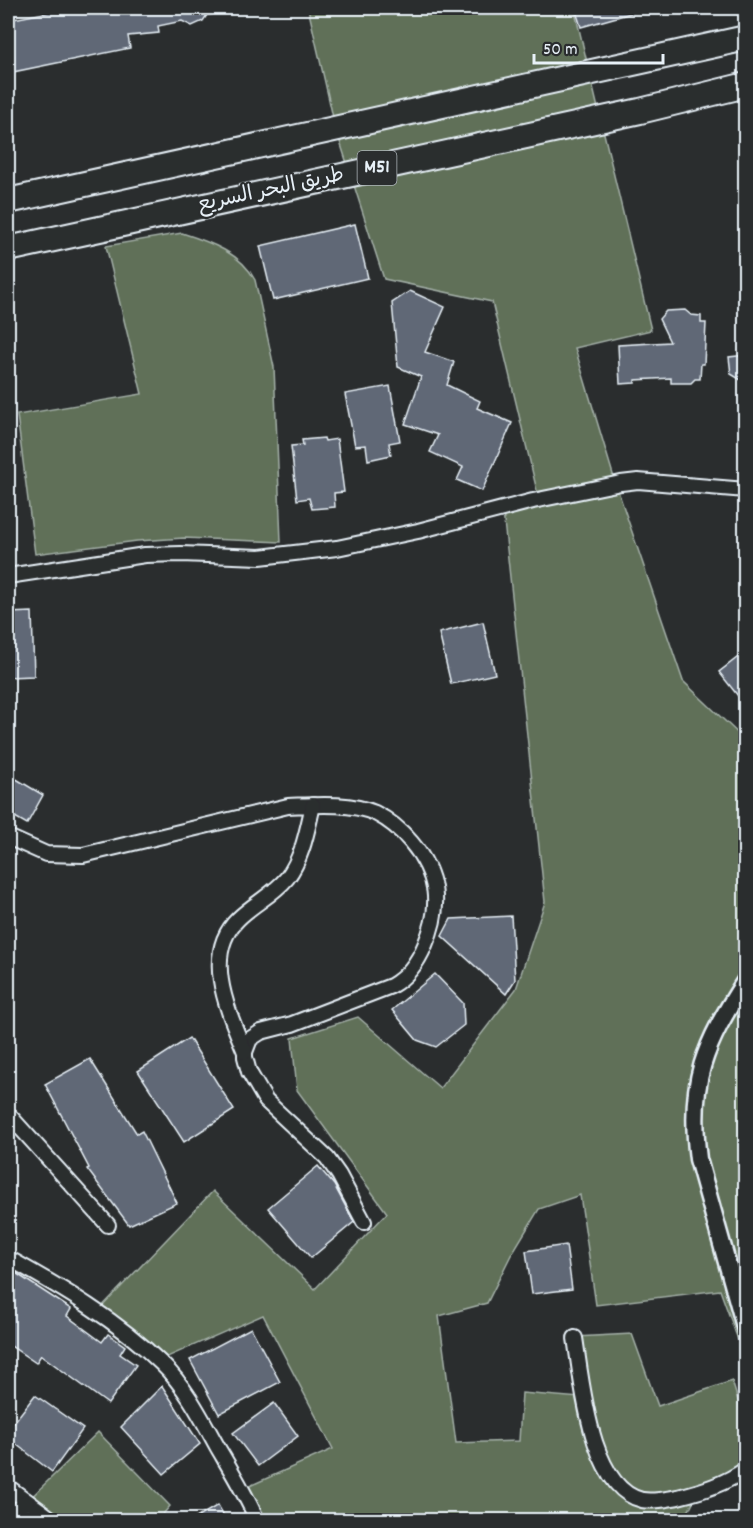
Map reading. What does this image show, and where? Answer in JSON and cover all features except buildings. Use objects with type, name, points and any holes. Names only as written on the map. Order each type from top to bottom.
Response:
[{"type":"highway","name":"M51","points":[[8,201],[746,38]]},
{"type":"highway","name":"طريق البحر السريع","points":[[8,249],[640,111],[746,85]]},
{"type":"street","points":[[8,576],[146,555],[260,557],[337,548],[418,531],[533,501],[621,483],[648,482],[746,490]]},
{"type":"street","points":[[313,805],[299,859],[294,867],[276,889],[239,917],[230,927],[222,946],[220,963],[222,992],[245,1052],[249,1072],[266,1101],[327,1158],[339,1175],[364,1222]]},
{"type":"street","points":[[8,837],[46,855],[83,855],[288,806],[358,808],[390,821],[419,852],[429,868],[435,886],[434,920],[421,954],[404,977],[397,982],[292,1024],[261,1032],[250,1039],[245,1052]]},
{"type":"street","points":[[746,980],[713,1035],[701,1063],[694,1104],[694,1135],[698,1159],[746,1330]]},
{"type":"street","points":[[8,1114],[108,1225]]},
{"type":"street","points":[[8,1258],[62,1289],[102,1316],[163,1365],[180,1384],[206,1426],[248,1500],[257,1521]]},
{"type":"street","points":[[575,1338],[591,1428],[600,1458],[622,1491],[640,1499],[657,1501],[715,1486],[746,1469]]},
{"type":"street","points":[[8,1487],[53,1521]]},
{"type":"street","points":[[8,1519],[27,1501]]},
{"type":"green space","points":[[308,8],[574,8],[651,330],[575,348],[617,488],[683,681],[745,740],[745,1359],[720,1290],[596,1305],[580,1195],[539,1209],[511,1255],[487,1303],[439,1316],[456,1443],[519,1441],[522,1393],[580,1398],[575,1337],[632,1334],[658,1406],[732,1381],[745,1423],[745,1473],[700,1488],[684,1520],[259,1520],[245,1488],[333,1449],[263,1315],[156,1362],[94,1315],[213,1191],[315,1289],[387,1213],[297,1090],[292,1038],[358,1017],[440,1088],[516,989],[545,902],[503,512],[538,495],[492,302],[384,279],[335,126]]},
{"type":"green space","points":[[182,233],[224,250],[242,263],[255,280],[274,367],[281,542],[184,538],[137,541],[35,554],[17,415],[142,394],[106,246]]},
{"type":"green space","points":[[98,1432],[170,1506],[158,1520],[8,1520]]}]
